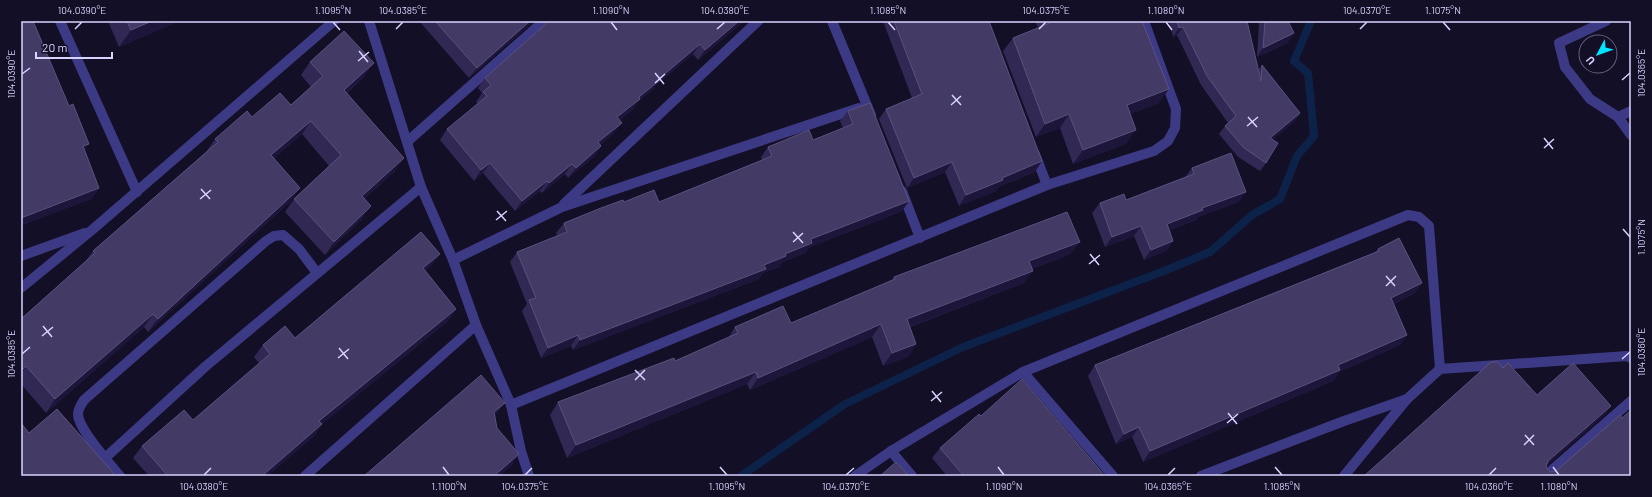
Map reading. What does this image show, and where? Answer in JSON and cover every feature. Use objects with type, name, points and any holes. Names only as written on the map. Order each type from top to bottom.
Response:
[{"type":"street","points":[[60,21],[137,192]]},
{"type":"street","points":[[21,288],[137,192],[334,21]]},
{"type":"street","points":[[369,21],[422,187],[453,260],[476,325],[512,405],[521,451],[529,476]]},
{"type":"street","points":[[408,141],[544,21]]},
{"type":"street","points":[[562,207],[758,21]]},
{"type":"street","points":[[832,21],[876,127]]},
{"type":"street","points":[[512,405],[1047,185],[1154,151],[1168,141],[1175,128],[1176,109],[1144,21]]},
{"type":"street","points":[[1606,21],[1559,43],[1565,67],[1590,99],[1618,117],[1631,135]]},
{"type":"street","points":[[453,260],[562,207],[867,105]]},
{"type":"street","points":[[1618,117],[1631,112]]},
{"type":"street","points":[[1033,147],[1047,185]]},
{"type":"street","points":[[896,179],[920,238]]},
{"type":"street","points":[[105,458],[206,366],[422,187]]},
{"type":"street","points":[[855,476],[891,451],[1023,372],[1408,215],[1420,217],[1429,226],[1440,369]]},
{"type":"street","points":[[21,256],[92,230]]},
{"type":"street","points":[[120,476],[79,422],[79,408],[84,400],[266,241],[274,236],[283,235],[299,249],[317,273]]},
{"type":"street","points":[[305,476],[476,325]]},
{"type":"street","points":[[1344,476],[1407,399],[1440,369],[1627,356],[1631,358]]},
{"type":"street","points":[[1023,372],[1113,476]]},
{"type":"street","points":[[1201,476],[1344,421],[1407,399]]},
{"type":"street","points":[[1546,476],[1631,401]]},
{"type":"street","points":[[891,451],[912,476]]},
{"type":"building","points":[[21,21],[33,21],[69,106],[73,104],[89,144],[83,146],[99,188],[21,218]]},
{"type":"building","points":[[127,21],[152,21],[131,30]]},
{"type":"building","points":[[435,21],[530,21],[477,68]]},
{"type":"building","points":[[549,21],[739,21],[705,50],[700,44],[660,78],[661,79],[639,97],[640,99],[617,117],[622,123],[598,142],[601,146],[576,168],[572,164],[549,183],[547,181],[522,201],[490,163],[481,170],[447,129],[487,96],[483,92],[491,85],[485,78]]},
{"type":"building","points":[[894,21],[989,21],[1042,161],[1002,178],[1003,180],[966,195],[952,162],[914,178],[886,109],[922,94]]},
{"type":"building","points":[[1050,21],[1142,21],[1169,89],[1127,105],[1136,130],[1083,150],[1069,114],[1045,124],[1013,38],[1050,23]]},
{"type":"building","points":[[1177,21],[1247,21],[1261,81],[1262,65],[1300,113],[1270,138],[1278,143],[1266,163],[1244,148],[1225,126],[1236,116],[1207,76],[1183,27],[1179,28]]},
{"type":"building","points":[[1265,21],[1288,21],[1294,33],[1263,48]]},
{"type":"building","points":[[344,31],[374,63],[344,90],[404,158],[362,196],[371,206],[334,242],[294,199],[341,155],[311,121],[271,155],[300,188],[158,319],[153,314],[55,399],[26,366],[21,371],[21,319],[95,253],[93,251],[218,142],[215,139],[247,111],[252,117],[280,93],[291,105],[323,76],[310,62]]},
{"type":"building","points":[[870,103],[909,201],[811,239],[812,243],[785,254],[786,256],[764,265],[766,269],[580,340],[578,335],[548,348],[529,300],[536,298],[517,252],[567,232],[564,223],[601,208],[623,200],[624,202],[654,190],[659,202],[772,156],[768,147],[809,130],[813,140],[853,124],[848,111]]},
{"type":"building","points":[[1231,153],[1246,192],[1202,208],[1203,210],[1167,224],[1173,241],[1151,250],[1141,226],[1112,237],[1100,203],[1124,194],[1126,200],[1194,174],[1192,168]]},
{"type":"building","points":[[1067,212],[1080,242],[1029,261],[1033,271],[907,319],[916,344],[892,353],[881,324],[758,378],[756,372],[576,445],[558,402],[674,358],[675,361],[738,333],[735,327],[783,306],[791,323],[895,279],[894,277]]},
{"type":"building","points":[[421,232],[440,254],[423,268],[456,309],[319,421],[322,424],[262,476],[168,476],[142,446],[184,410],[193,420],[270,354],[263,345],[285,326],[295,338]]},
{"type":"building","points":[[1399,238],[1422,283],[1391,298],[1407,335],[1338,365],[1340,370],[1150,451],[1139,427],[1124,434],[1095,365],[1379,251],[1378,249]]},
{"type":"building","points":[[1491,362],[1498,362],[1503,368],[1508,363],[1537,395],[1573,363],[1611,406],[1548,461],[1546,467],[1550,472],[1556,471],[1620,415],[1622,418],[1631,410],[1631,476],[1364,476]]},
{"type":"building","points":[[481,375],[505,403],[494,412],[497,428],[519,454],[494,476],[364,476]]},
{"type":"building","points":[[1022,379],[1105,476],[964,476],[940,448],[979,414],[981,416]]},
{"type":"building","points":[[57,409],[116,476],[23,476],[21,474],[21,423],[29,433]]},
{"type":"building","points":[[896,462],[909,476],[880,476]]},
{"type":"waterway","points":[[741,476],[845,404],[963,347],[1164,271],[1210,252],[1252,215],[1280,199],[1297,156],[1314,136],[1308,73],[1294,61],[1311,21]]}]
